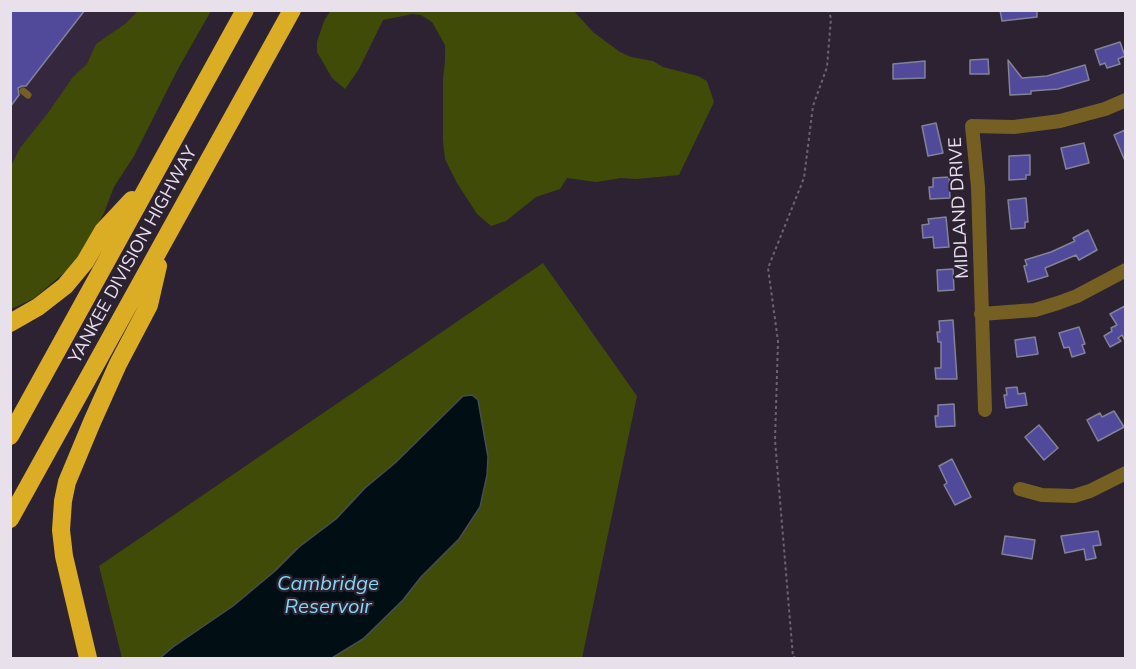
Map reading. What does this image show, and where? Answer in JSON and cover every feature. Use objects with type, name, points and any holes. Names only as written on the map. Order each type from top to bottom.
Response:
[{"type":"highway","name":"YANKEE DIVISION HIGHWAY","points":[[10,436],[245,10]]},
{"type":"highway","name":"YANKEE DIVISION HIGHWAY","points":[[10,519],[292,10]]},
{"type":"highway","points":[[10,323],[38,308],[65,286],[85,262],[103,231],[152,179]]},
{"type":"highway","points":[[88,658],[64,556],[61,522],[63,501],[71,472],[92,422],[118,364],[149,305],[164,242]]},
{"type":"street","name":"MIDLAND DRIVE","points":[[986,410],[978,188],[972,126],[1014,127],[1060,122],[1106,109],[1125,100]]},
{"type":"street","points":[[981,314],[1035,310],[1058,303],[1077,296],[1125,270]]},
{"type":"street","points":[[1020,489],[1042,495],[1074,496],[1090,491],[1125,473]]},
{"type":"path","points":[[796,658],[793,657],[775,440],[778,341],[768,268],[804,178],[813,106],[826,67],[831,18],[828,10]]},
{"type":"shaded area","points":[[10,11],[172,11],[10,281]]},
{"type":"green space","points":[[139,10],[211,11],[179,67],[134,156],[114,187],[104,213],[79,256],[65,272],[33,299],[11,309],[10,168],[20,148],[73,77],[87,64],[96,44],[125,24]]},
{"type":"green space","points":[[331,10],[574,11],[593,32],[620,52],[698,76],[707,81],[714,102],[679,175],[637,179],[621,178],[596,182],[567,178],[560,189],[536,197],[506,221],[491,226],[477,214],[445,159],[443,79],[445,45],[432,22],[421,15],[412,14],[383,20],[359,69],[345,89],[332,78],[317,52],[317,42],[324,21]]},
{"type":"green space","points":[[543,263],[637,396],[582,658],[332,658],[363,639],[403,600],[421,577],[459,539],[480,508],[487,475],[488,457],[478,400],[365,488],[336,519],[299,547],[275,571],[233,606],[160,658],[122,658],[99,566]]},
{"type":"water","name":"Cambridge Reservoir","points":[[472,395],[478,400],[488,457],[487,475],[480,507],[459,539],[421,577],[403,600],[363,639],[332,658],[160,658],[233,606],[275,571],[299,547],[336,519],[365,488],[395,463],[463,396]]},
{"type":"building","points":[[10,10],[85,10],[26,86],[18,88],[19,95],[10,107]]},
{"type":"building","points":[[1000,10],[1037,10],[1037,17],[1002,21]]},
{"type":"building","points":[[1120,42],[1125,56],[1118,59],[1120,64],[1107,68],[1105,63],[1100,65],[1095,50]]},
{"type":"building","points":[[988,59],[989,74],[970,74],[970,60]]},
{"type":"building","points":[[1008,60],[1022,78],[1047,76],[1085,65],[1089,80],[1058,89],[1010,95]]},
{"type":"building","points":[[925,61],[925,78],[893,79],[893,64]]},
{"type":"building","points":[[936,123],[943,153],[928,156],[922,126]]},
{"type":"building","points":[[1125,130],[1125,161],[1114,135]]},
{"type":"building","points":[[1084,143],[1089,163],[1066,169],[1061,148]]},
{"type":"building","points":[[1030,155],[1030,175],[1026,175],[1026,179],[1009,180],[1009,156]]},
{"type":"building","points":[[949,177],[950,198],[930,199],[929,187],[933,187],[933,178]]},
{"type":"building","points":[[1026,198],[1028,222],[1025,222],[1025,228],[1011,229],[1008,200]]},
{"type":"building","points":[[946,217],[949,247],[934,248],[933,237],[923,238],[922,225],[929,224],[928,219]]},
{"type":"building","points":[[1088,230],[1097,250],[1079,260],[1076,255],[1045,268],[1048,276],[1028,282],[1024,266],[1027,265],[1025,260],[1075,241],[1073,238]]},
{"type":"building","points":[[953,269],[954,290],[938,291],[937,270]]},
{"type":"building","points":[[1125,306],[1125,341],[1122,335],[1118,338],[1121,341],[1110,347],[1104,336],[1117,325],[1110,314]]},
{"type":"building","points":[[953,320],[957,379],[936,379],[935,368],[941,368],[941,342],[938,342],[937,332],[940,332],[939,321]]},
{"type":"building","points":[[1079,327],[1085,344],[1082,345],[1085,353],[1072,357],[1069,347],[1064,348],[1059,333]]},
{"type":"building","points":[[1035,337],[1038,354],[1017,357],[1015,340]]},
{"type":"building","points":[[1017,387],[1018,394],[1025,393],[1027,405],[1006,408],[1004,395],[1007,395],[1006,388]]},
{"type":"building","points":[[954,404],[955,426],[936,427],[935,416],[938,416],[938,405]]},
{"type":"building","points":[[1114,411],[1124,427],[1098,441],[1087,420],[1100,413],[1102,417]]},
{"type":"building","points":[[1039,425],[1058,448],[1044,460],[1025,437]]},
{"type":"building","points":[[952,459],[971,497],[955,505],[944,485],[947,483],[939,466]]},
{"type":"building","points":[[1098,531],[1101,545],[1093,546],[1096,558],[1086,560],[1084,549],[1065,553],[1061,536]]},
{"type":"building","points":[[1005,536],[1035,540],[1032,559],[1002,554]]}]
